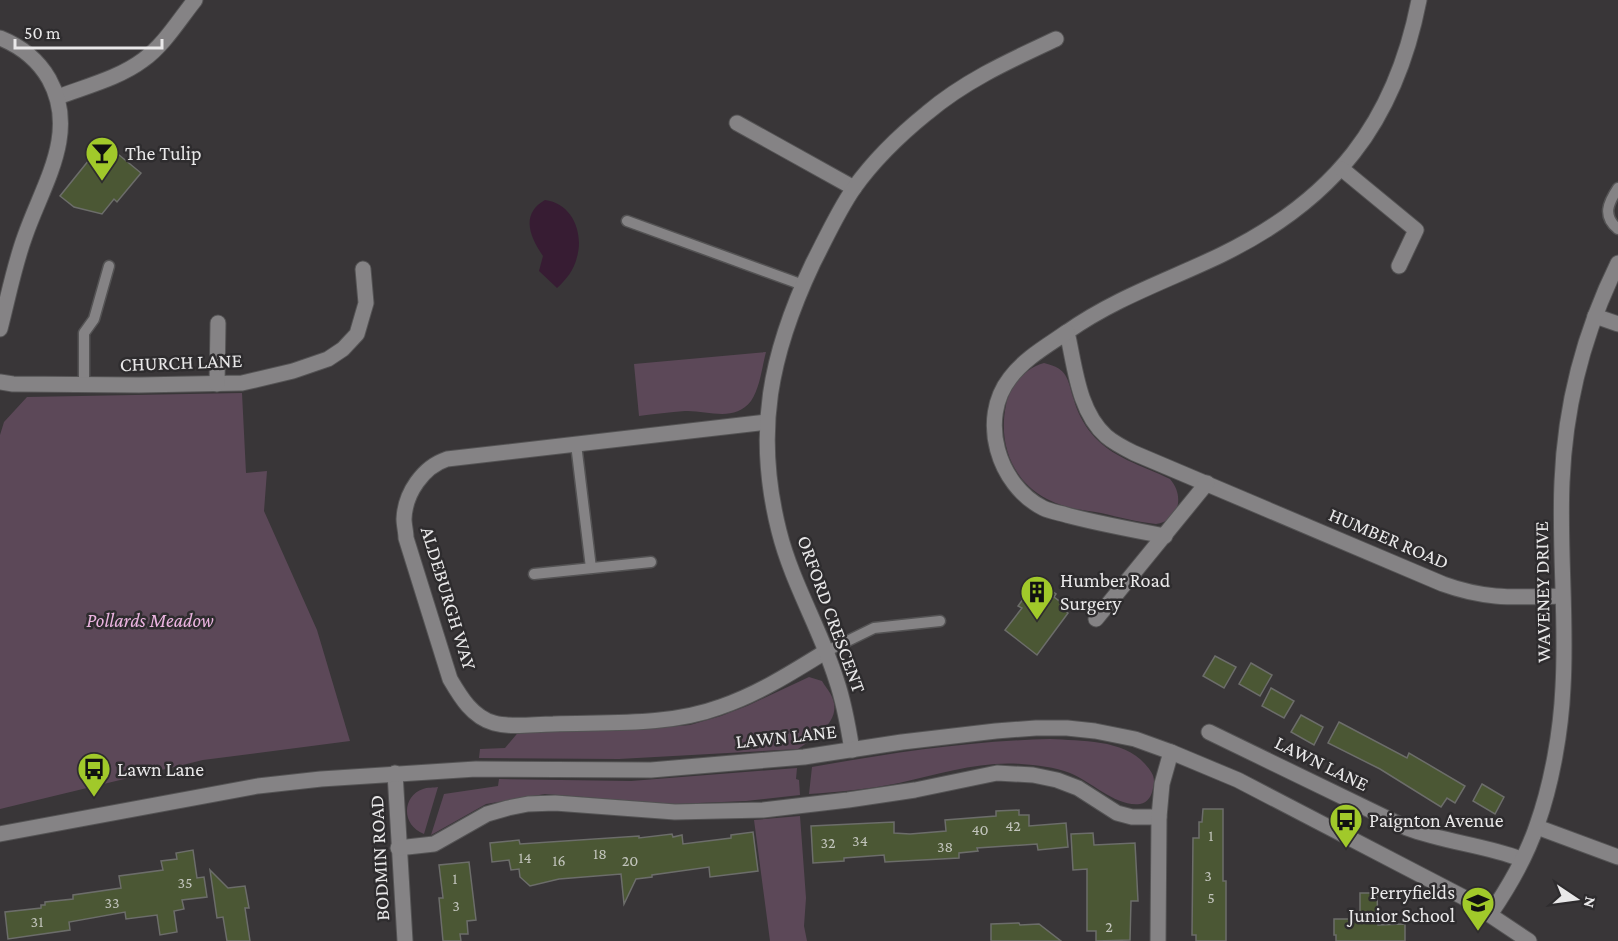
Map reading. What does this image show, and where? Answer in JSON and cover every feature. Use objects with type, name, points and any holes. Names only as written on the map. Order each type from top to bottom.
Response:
[{"type":"street","points":[[58,97],[129,69],[145,59],[195,0]]},
{"type":"street","points":[[1165,536],[1044,509],[1017,488],[1007,476],[1000,460],[995,437],[995,416],[1000,395],[1008,379],[1024,362],[1092,315],[1117,301],[1222,255],[1248,241],[1300,206],[1342,169],[1390,95],[1413,31],[1419,0]]},
{"type":"street","points":[[0,38],[17,46],[32,57],[45,72],[58,97],[61,114],[61,134],[57,155],[20,249],[0,329]]},
{"type":"street","name":"ORFORD CRESCENT","points":[[852,750],[847,717],[836,677],[790,567],[779,530],[772,493],[767,422],[769,396],[779,347],[803,285],[854,188],[902,135],[927,112],[986,72],[1056,39]]},
{"type":"street","points":[[738,123],[854,188]]},
{"type":"street","points":[[1342,169],[1416,230],[1398,267]]},
{"type":"street","name":"WAVENEY DRIVE","points":[[1491,914],[1510,884],[1537,827],[1560,728],[1563,687],[1562,482],[1565,441],[1573,388],[1581,358],[1595,316],[1618,263]]},
{"type":"street","name":"CHURCH LANE","points":[[0,382],[84,385],[217,384],[242,383],[292,371],[328,359],[343,349],[357,334],[366,303],[363,269]]},
{"type":"street","points":[[1595,316],[1618,324]]},
{"type":"street","points":[[217,384],[218,323]]},
{"type":"street","name":"HUMBER ROAD","points":[[1067,332],[1082,396],[1090,416],[1108,438],[1134,453],[1462,591],[1506,598],[1562,596]]},
{"type":"street","name":"ALDEBURGH WAY","points":[[767,422],[447,459],[434,464],[422,474],[407,505],[404,519],[406,538],[450,679],[461,698],[475,713],[493,723],[513,725],[651,720],[718,708],[755,694],[825,652]]},
{"type":"street","points":[[1096,619],[1207,483]]},
{"type":"street","name":"LAWN LANE","points":[[0,834],[258,786],[395,773],[476,769],[651,770],[792,758],[925,739],[1036,728],[1095,731],[1135,740],[1171,752],[1248,785],[1463,897],[1528,941]]},
{"type":"street","name":"LAWN LANE","points":[[1209,732],[1407,828],[1431,837],[1499,850],[1521,859]]},
{"type":"street","points":[[1158,941],[1159,817],[1162,784],[1171,752]]},
{"type":"street","name":"BODMIN ROAD","points":[[395,773],[405,941]]},
{"type":"street","points":[[398,848],[434,844],[487,814],[528,804],[555,803],[675,812],[763,810],[848,801],[997,773],[1033,775],[1057,780],[1078,789],[1117,813],[1132,817],[1159,817]]},
{"type":"street","points":[[1537,827],[1618,857]]},
{"type":"lane","points":[[1618,188],[1609,201],[1607,210],[1609,220],[1618,229]]},
{"type":"lane","points":[[627,221],[803,285]]},
{"type":"lane","points":[[84,385],[84,333],[94,319],[109,266]]},
{"type":"lane","points":[[576,444],[591,568]]},
{"type":"lane","points":[[534,574],[651,562]]},
{"type":"lane","points":[[825,652],[874,628],[940,621]]},
{"type":"green space","points":[[766,352],[754,396],[744,408],[737,412],[720,414],[685,411],[639,416],[634,364]]},
{"type":"green space","points":[[1044,363],[1058,368],[1066,376],[1081,417],[1099,442],[1117,455],[1170,479],[1175,486],[1178,500],[1177,507],[1170,518],[1156,524],[1067,507],[1047,499],[1025,482],[1010,460],[1006,447],[1004,419],[1006,405],[1019,379],[1037,365]]},
{"type":"green space","name":"Pollards Meadow","points":[[242,393],[246,473],[267,471],[264,511],[317,630],[350,741],[203,760],[0,809],[0,435],[4,422],[27,397]]},
{"type":"green space","points":[[809,677],[822,681],[832,697],[834,714],[825,728],[798,749],[619,759],[479,758],[480,749],[505,748],[521,729],[656,728],[690,725],[747,706]]},
{"type":"green space","points":[[1050,739],[1101,743],[1136,756],[1153,775],[1154,784],[1151,796],[1140,804],[1122,802],[1064,771],[1021,764],[990,764],[877,787],[809,794],[812,767],[931,748]]},
{"type":"green space","points":[[797,768],[796,779],[799,780],[800,795],[746,801],[675,804],[545,794],[486,804],[431,835],[444,794],[498,786],[499,779],[631,781]]},
{"type":"green space","points":[[438,787],[424,834],[411,824],[408,818],[408,804],[416,793],[425,788]]},
{"type":"green space","points":[[800,816],[806,898],[804,926],[807,941],[770,941],[754,820]]},
{"type":"shaded area","points":[[545,200],[554,202],[569,213],[579,238],[574,266],[557,288],[539,271],[543,256],[531,234],[532,212]]},
{"type":"building","name":"The Tulip","points":[[97,150],[107,158],[113,150],[141,173],[117,202],[114,199],[102,214],[74,207],[60,196]]},
{"type":"building","name":"Humber Road Surgery","points":[[1037,580],[1056,594],[1054,597],[1062,603],[1060,606],[1068,613],[1037,655],[1005,630],[1022,608],[1018,606]]},
{"type":"building","points":[[1215,656],[1236,667],[1224,688],[1203,676]]},
{"type":"building","points":[[1251,663],[1272,675],[1260,696],[1239,684]]},
{"type":"building","points":[[1271,688],[1294,701],[1284,718],[1262,706]]},
{"type":"building","points":[[1301,715],[1323,727],[1314,745],[1291,732]]},
{"type":"building","points":[[1339,722],[1407,758],[1409,753],[1465,786],[1455,803],[1447,798],[1441,807],[1380,769],[1328,743]]},
{"type":"building","points":[[1482,784],[1504,797],[1495,814],[1473,801]]},
{"type":"building","points":[[1203,809],[1223,809],[1226,941],[1196,941],[1196,935],[1192,935],[1193,838],[1199,838],[1199,822],[1202,822]]},
{"type":"building","points":[[1019,810],[1019,815],[1029,815],[1029,826],[1066,823],[1068,847],[1038,850],[1037,844],[977,848],[978,851],[959,853],[959,858],[885,862],[884,855],[813,863],[811,826],[894,822],[894,833],[910,834],[946,831],[945,820],[996,816],[996,811]]},
{"type":"building","points":[[753,832],[758,871],[710,877],[709,867],[652,875],[652,877],[636,879],[624,904],[621,874],[559,879],[530,886],[520,877],[519,869],[511,870],[509,860],[492,862],[490,843],[519,840],[520,844],[639,836],[639,838],[672,834],[673,837],[682,835],[683,844],[731,838],[731,835]]},
{"type":"building","points":[[1093,833],[1094,845],[1135,843],[1138,901],[1131,901],[1130,940],[1096,941],[1096,931],[1087,931],[1087,869],[1073,870],[1071,834]]},
{"type":"building","points":[[193,850],[197,878],[204,877],[207,897],[182,900],[184,909],[174,911],[177,932],[160,935],[157,915],[126,919],[125,912],[69,922],[70,930],[8,939],[5,912],[41,908],[45,902],[73,899],[73,895],[121,888],[119,876],[163,870],[161,861],[177,859],[176,853]]},
{"type":"building","points":[[469,862],[476,920],[467,921],[468,934],[460,934],[461,941],[443,941],[439,898],[443,898],[439,865]]},
{"type":"building","points":[[210,870],[228,888],[245,886],[249,908],[245,908],[250,941],[227,941],[223,917],[217,918]]},
{"type":"building","points":[[1360,893],[1377,893],[1378,925],[1405,924],[1405,941],[1336,941],[1334,919],[1360,919]]},
{"type":"building","points":[[1019,923],[1020,925],[1039,924],[1061,941],[991,941],[991,924]]},
{"type":"place","name":"The Tulip","points":[[102,182]]},
{"type":"place","name":"Humber Road Surgery","points":[[1037,621]]},
{"type":"place","name":"Lawn Lane","points":[[94,798]]},
{"type":"place","name":"Paignton Avenue","points":[[1346,849]]},
{"type":"place","name":"Perryfields Junior School","points":[[1478,932]]}]
